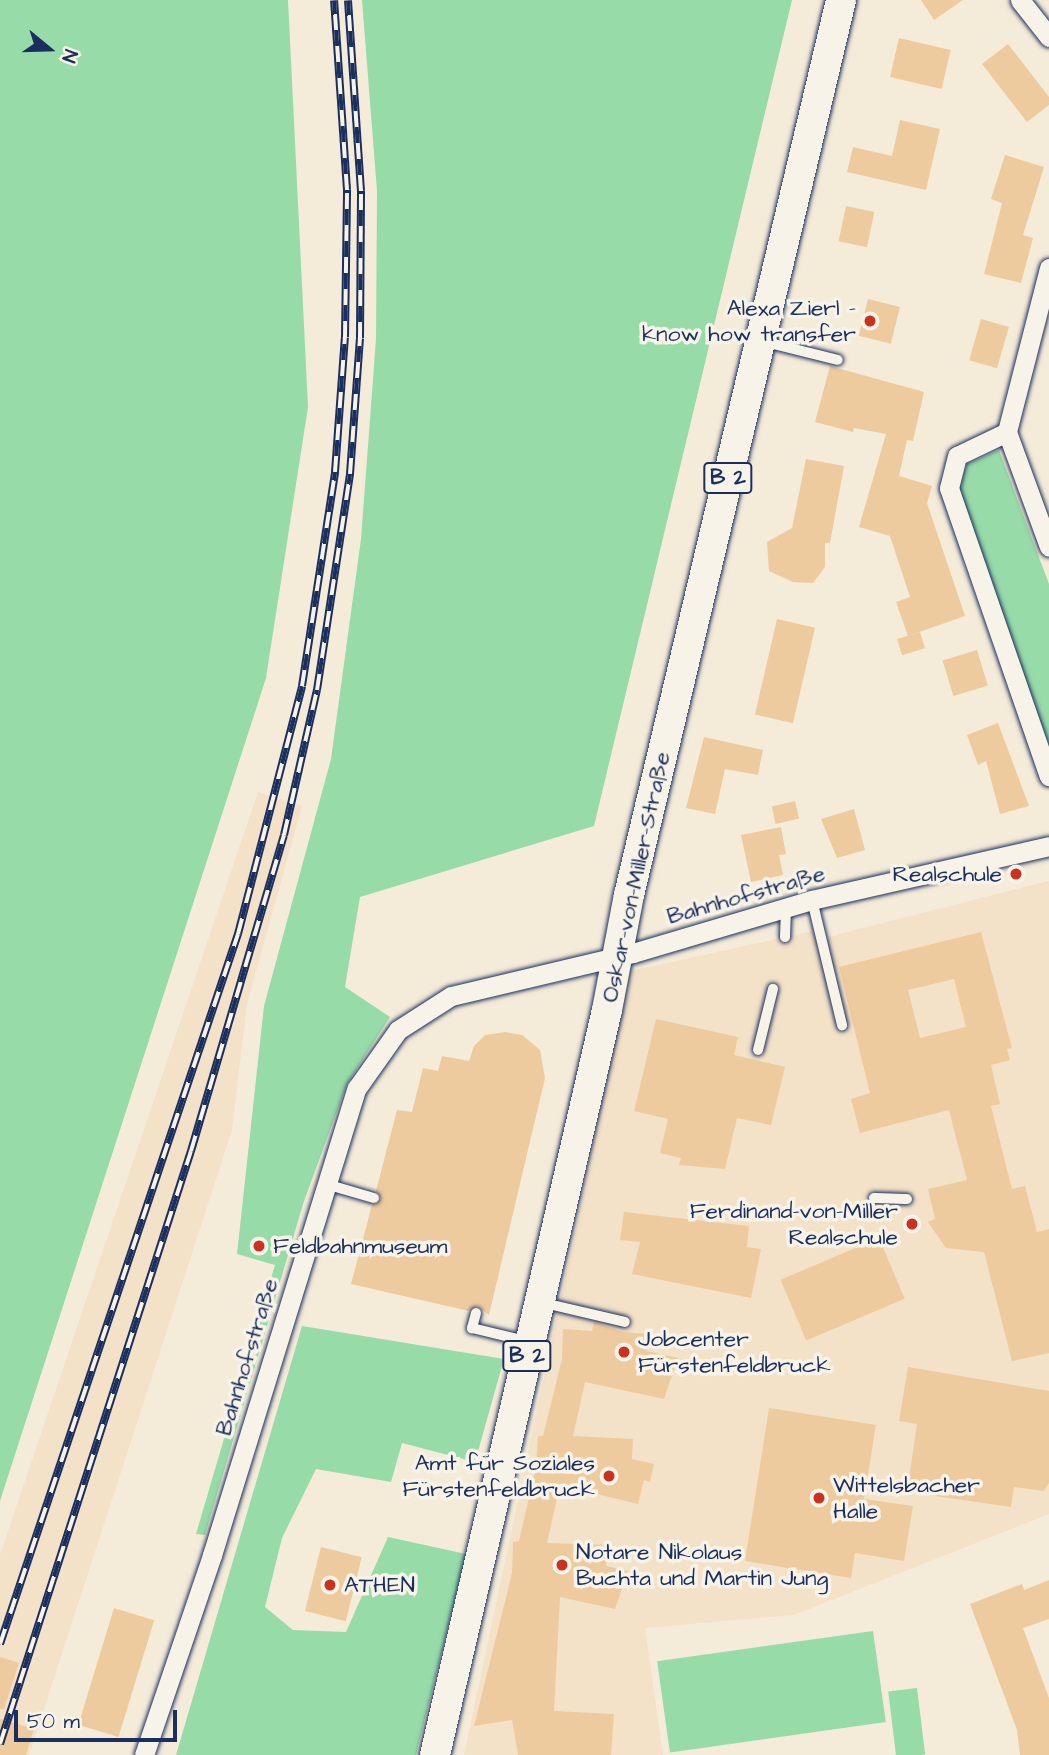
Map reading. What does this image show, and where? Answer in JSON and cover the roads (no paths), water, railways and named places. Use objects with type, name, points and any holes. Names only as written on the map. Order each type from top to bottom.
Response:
[{"type":"main road","name":"Oskar-von-Miller-Straße","points":[[435,1755],[619,956],[629,895],[841,0]]},
{"type":"street","points":[[1020,0],[1049,37]]},
{"type":"street","points":[[1049,268],[1007,432],[1049,547]]},
{"type":"street","points":[[1007,432],[957,456],[949,488],[1049,776]]},
{"type":"street","name":"Bahnhofstraße","points":[[144,1755],[212,1555],[358,1088],[398,1030],[451,996],[619,956],[812,900],[1049,846]]},
{"type":"lane","points":[[761,341],[838,360]]},
{"type":"lane","points":[[812,900],[842,1025]]},
{"type":"lane","points":[[785,937],[786,907]]},
{"type":"lane","points":[[758,1050],[773,989]]},
{"type":"lane","points":[[326,1184],[374,1198]]},
{"type":"lane","points":[[874,1198],[907,1199]]},
{"type":"lane","points":[[540,1302],[625,1322]]},
{"type":"lane","points":[[476,1313],[472,1328],[530,1341]]},
{"type":"railway","points":[[0,1644],[238,934],[302,686],[335,472],[345,337],[347,190],[334,0]]},
{"type":"railway","points":[[0,1744],[191,1151],[284,835],[317,690],[350,474],[360,338],[361,191],[348,0]]},
{"type":"place","name":"Alexa Zierl – know how transfer","points":[[870,321]]},
{"type":"place","name":"Realschule","points":[[1016,874]]},
{"type":"place","name":"Ferdinand-von-Miller Realschule","points":[[912,1224]]},
{"type":"place","name":"Feldbahnmuseum","points":[[259,1246]]},
{"type":"place","name":"Jobcenter Fürstenfeldbruck","points":[[624,1352]]},
{"type":"place","name":"Amt für Soziales Fürstenfeldbruck","points":[[609,1476]]},
{"type":"place","name":"Wittelsbacher Halle","points":[[819,1498]]},
{"type":"place","name":"Notare Nikolaus Buchta und Martin Jung","points":[[562,1565]]},
{"type":"place","name":"ATHEN","points":[[330,1585]]}]
